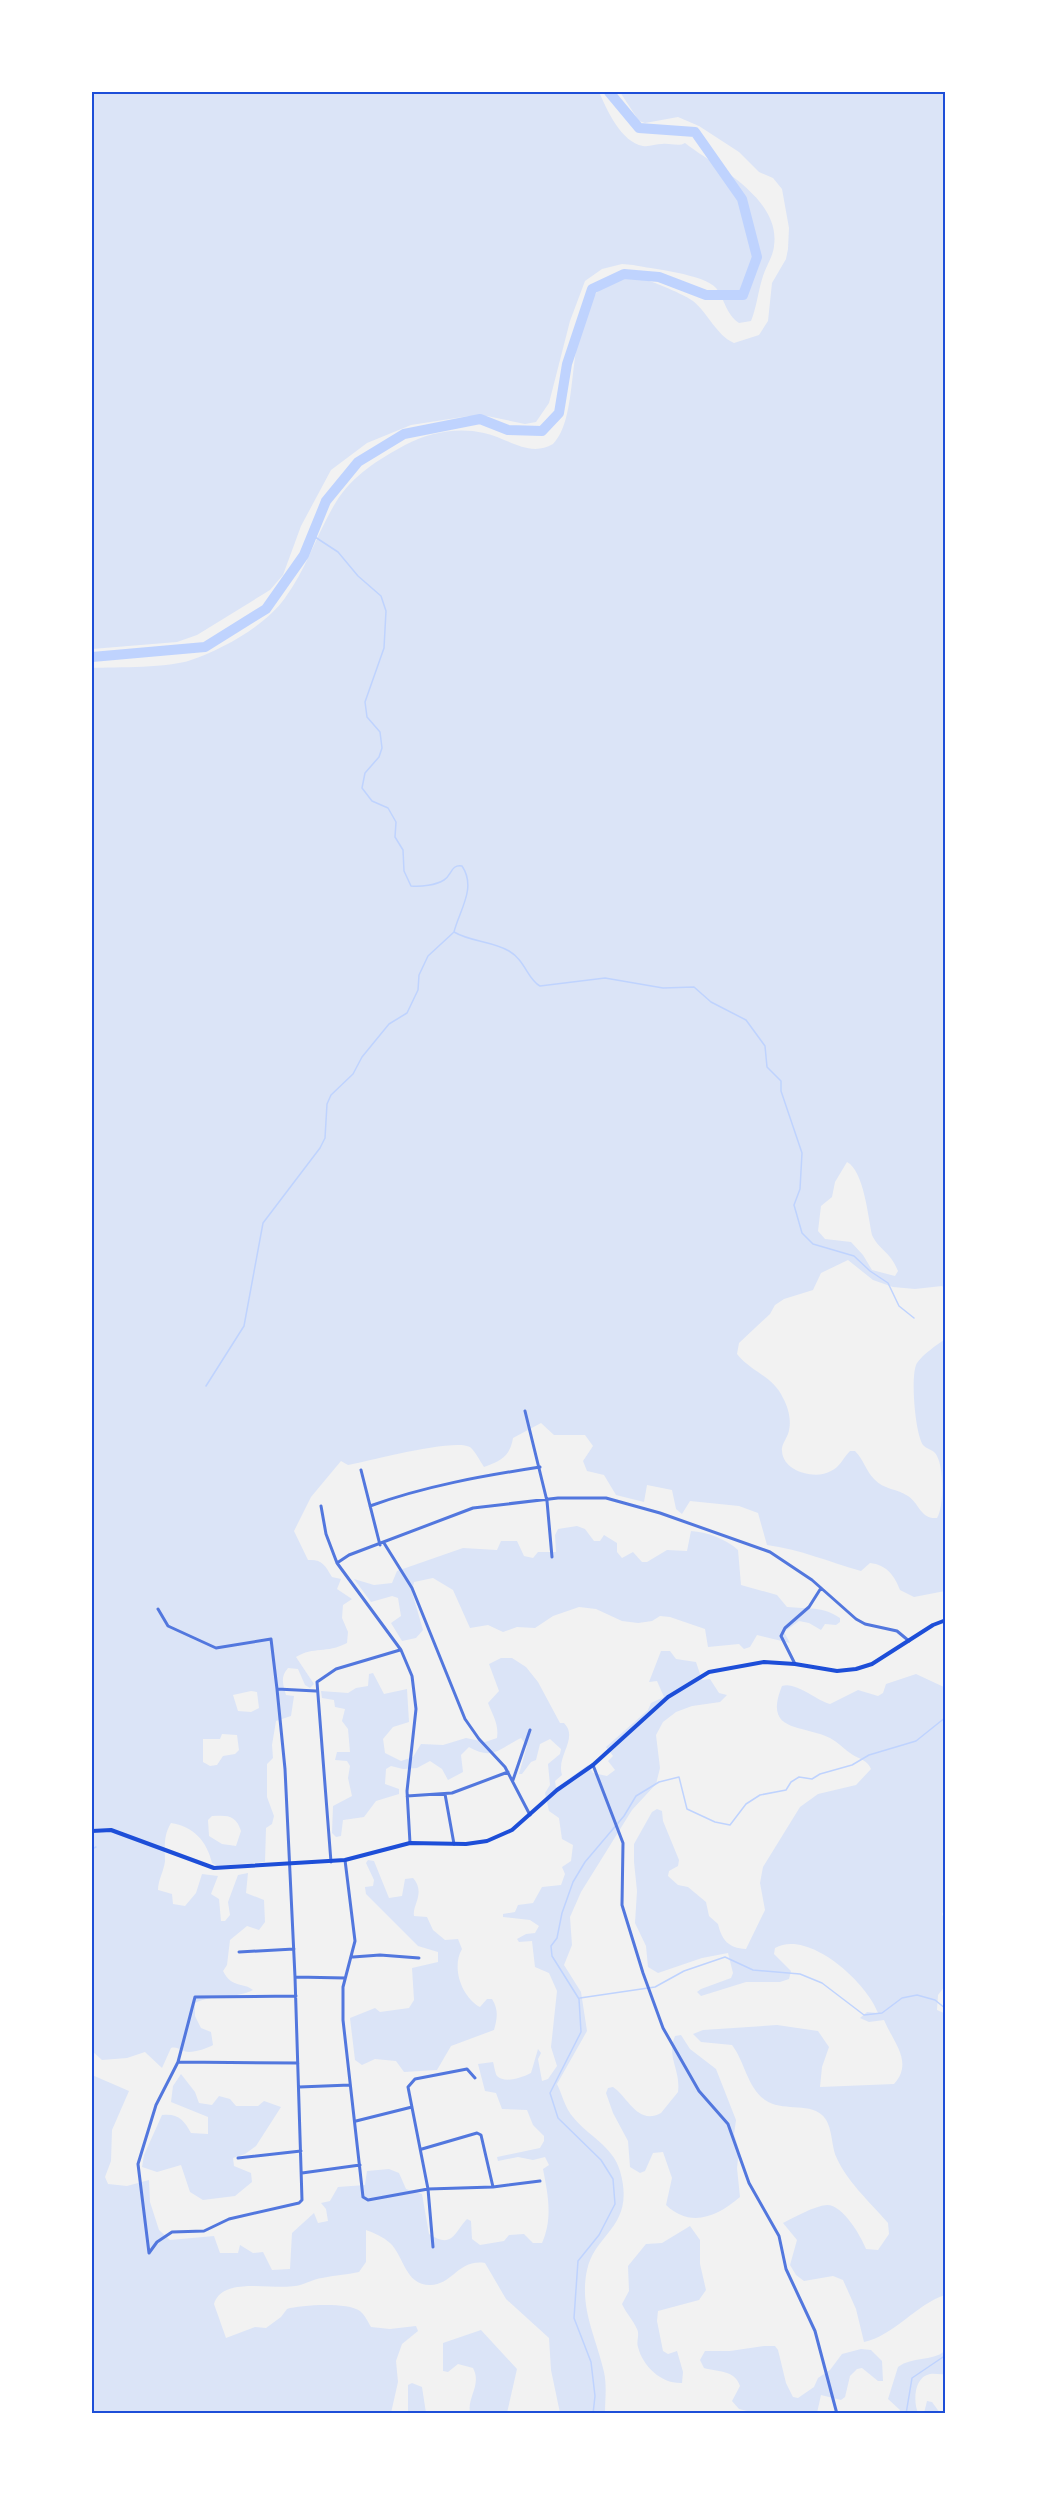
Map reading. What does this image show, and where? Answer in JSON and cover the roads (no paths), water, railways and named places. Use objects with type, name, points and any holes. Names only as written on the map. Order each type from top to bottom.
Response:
[{"type":"main road","points":[[92,1831],[111,1830],[214,1868],[331,1862],[410,1843],[466,1844],[497,1838],[530,1815],[557,1790],[593,1765],[668,1697],[709,1672],[743,1664],[795,1664],[837,1671],[856,1669],[872,1664],[945,1620]]},
{"type":"street","points":[[525,1411],[547,1501],[552,1557]]},
{"type":"street","points":[[370,1506],[428,1488],[540,1467]]},
{"type":"street","points":[[361,1470],[382,1544],[412,1588],[465,1719],[508,1772],[530,1815]]},
{"type":"street","points":[[337,1563],[473,1508],[598,1497],[660,1513],[770,1552],[821,1588],[856,1619],[865,1624],[897,1631],[909,1641]]},
{"type":"street","points":[[321,1506],[326,1534],[337,1563],[400,1650],[412,1676],[416,1709],[406,1796],[410,1843]]},
{"type":"street","points":[[795,1664],[782,1636],[785,1628],[809,1607],[821,1588]]},
{"type":"street","points":[[158,1609],[168,1626],[216,1648],[271,1639],[285,1769],[296,1996],[303,2195],[298,2203],[229,2219],[204,2231],[172,2232],[157,2242],[149,2253],[138,2164],[156,2105],[178,2062],[195,1997],[296,1996]]},
{"type":"street","points":[[331,1862],[324,1756],[316,1682],[327,1673],[400,1650]]},
{"type":"street","points":[[277,1689],[316,1691]]},
{"type":"street","points":[[513,1782],[530,1730]]},
{"type":"street","points":[[593,1765],[623,1843],[622,1905],[663,2028],[699,2091],[724,2117],[749,2183],[778,2236],[786,2269],[801,2297],[819,2341],[837,2414]]},
{"type":"street","points":[[406,1796],[445,1794],[508,1772]]},
{"type":"street","points":[[445,1794],[454,1844]]},
{"type":"street","points":[[345,1860],[354,1916],[355,1941],[342,1994],[350,2085],[356,2121],[361,2193],[365,2199],[428,2189],[493,2187],[540,2181]]},
{"type":"street","points":[[239,1952],[294,1949]]},
{"type":"street","points":[[352,1957],[380,1955],[419,1958]]},
{"type":"street","points":[[295,1977],[345,1978]]},
{"type":"street","points":[[178,2062],[298,2063]]},
{"type":"street","points":[[433,2247],[422,2149],[408,2087],[415,2079],[466,2069],[475,2078]]},
{"type":"street","points":[[299,2087],[350,2085]]},
{"type":"street","points":[[356,2121],[412,2107]]},
{"type":"street","points":[[422,2149],[477,2133],[481,2135],[493,2187]]},
{"type":"street","points":[[238,2158],[301,2151]]},
{"type":"street","points":[[302,2173],[360,2165]]},
{"type":"waterway","points":[[92,657],[205,647],[266,609],[304,555],[326,501],[358,462],[404,434],[480,419],[508,430],[542,431],[559,413],[567,364],[592,289],[624,274],[659,277],[706,295],[743,295],[757,257],[742,199],[695,132],[639,128],[609,92]]},
{"type":"waterway","points":[[312,535],[338,552],[358,576],[381,596],[386,611],[384,648],[365,702],[367,717],[380,732],[382,748],[379,757],[365,773],[362,788],[372,801],[388,808],[396,822],[395,837],[403,850],[404,871],[411,886],[441,882],[454,868],[462,866],[468,883],[466,899],[454,932],[509,951],[519,959],[532,979],[540,986],[605,978],[663,988],[694,987],[711,1002],[746,1020],[765,1046],[767,1067],[781,1081],[781,1091],[802,1153],[800,1189],[794,1205],[802,1233],[813,1244],[854,1256],[888,1283],[899,1306],[914,1318]]},
{"type":"waterway","points":[[206,1386],[244,1326],[263,1223],[320,1148],[325,1138],[327,1104],[331,1095],[353,1074],[362,1057],[389,1024],[407,1013],[418,990],[419,975],[428,956],[454,932]]},
{"type":"waterway","points":[[593,2414],[595,2396],[591,2362],[574,2318],[578,2261],[599,2235],[615,2204],[613,2179],[601,2160],[558,2118],[550,2093],[581,2032],[579,1999],[552,1956],[551,1946],[557,1938],[562,1913],[573,1882],[585,1862],[624,1816],[636,1796],[659,1782],[679,1777],[687,1809],[715,1822],[730,1825],[746,1804],[760,1795],[786,1790],[791,1782],[799,1777],[812,1779],[820,1774],[852,1765],[869,1755],[916,1741],[946,1717]]},
{"type":"waterway","points":[[92,1849],[96,1847]]},
{"type":"waterway","points":[[580,1998],[655,1987],[684,1971],[725,1957],[753,1970],[800,1974],[822,1983],[864,2015],[882,2013],[902,1998],[917,1995],[935,2000],[946,2009]]},
{"type":"waterway","points":[[906,2414],[912,2378],[946,2355]]}]
